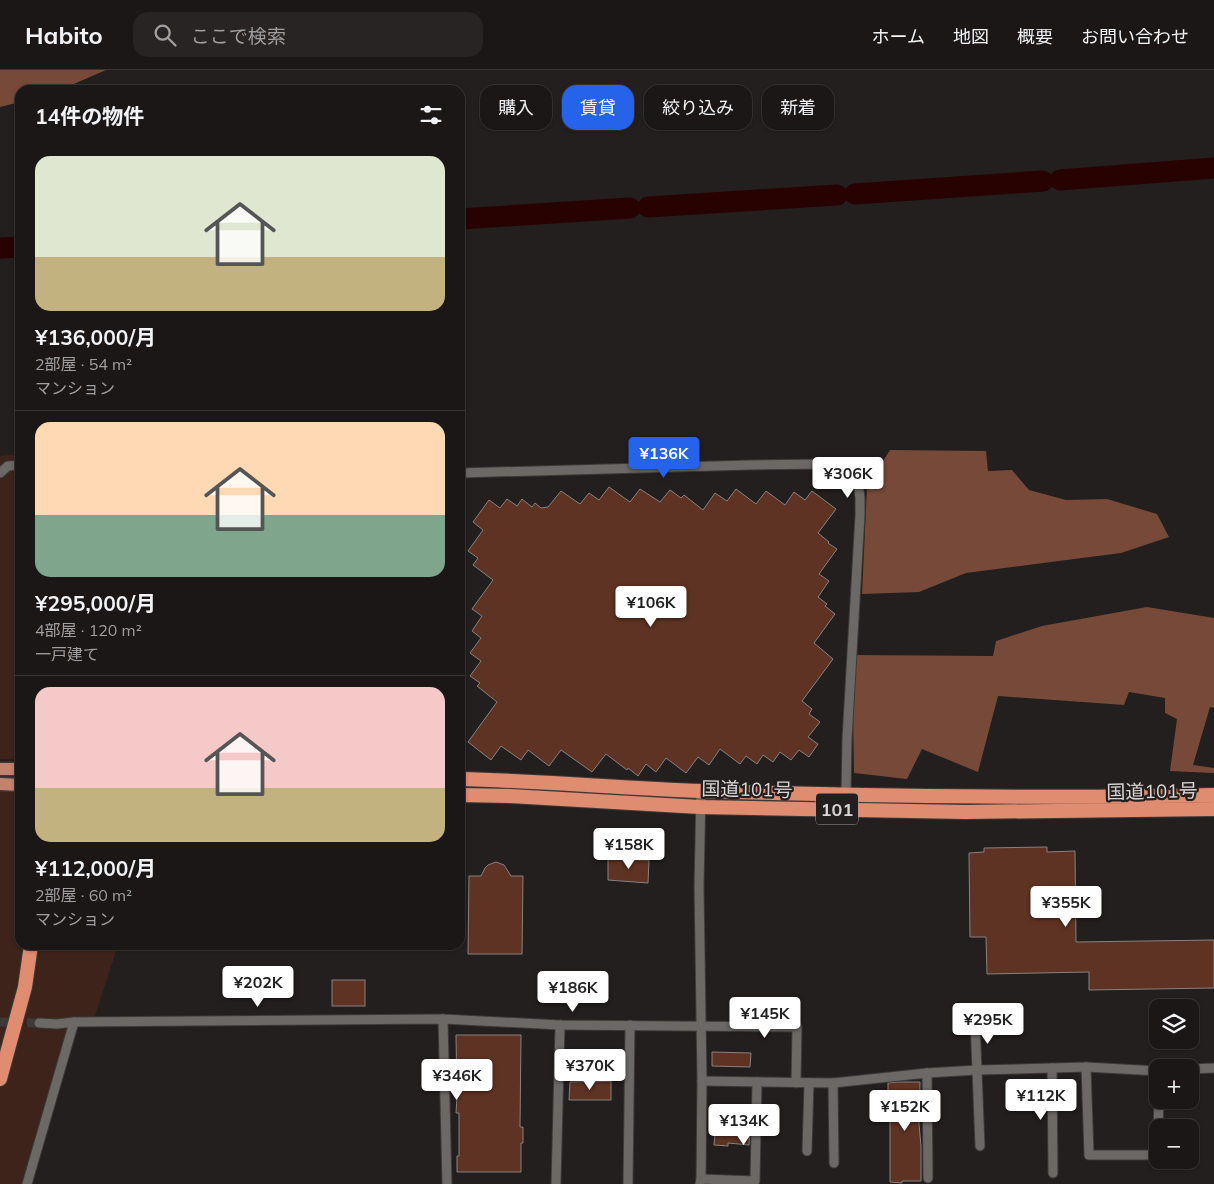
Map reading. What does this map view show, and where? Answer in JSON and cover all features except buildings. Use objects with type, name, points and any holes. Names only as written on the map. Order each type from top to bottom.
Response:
[{"type":"highway","name":"国道101号","points":[[465,779],[516,780],[701,791],[1040,796],[1214,795]]},
{"type":"highway","name":"国道101号","points":[[465,795],[700,807],[965,812],[1214,809]]},
{"type":"highway","points":[[0,1079],[25,987],[31,950]]},
{"type":"main road","points":[[0,769],[15,770]]},
{"type":"main road","points":[[0,784],[15,785]]},
{"type":"street","points":[[465,473],[760,464],[825,464],[848,469],[858,482],[860,516],[847,739],[846,794]]},
{"type":"street","points":[[0,473],[8,466],[15,465]]},
{"type":"street","points":[[701,791],[699,904],[702,1081],[700,1182],[755,1181],[757,1082]]},
{"type":"street","points":[[39,1023],[443,1018],[560,1025],[797,1027],[796,1082]]},
{"type":"street","points":[[443,1018],[447,1184]]},
{"type":"street","points":[[975,1021],[980,1146]]},
{"type":"street","points":[[27,1184],[74,1022]]},
{"type":"street","points":[[556,1184],[560,1025]]},
{"type":"street","points":[[628,1184],[630,1025]]},
{"type":"street","points":[[702,1081],[833,1083],[927,1073],[977,1070],[1086,1067],[1149,1070]]},
{"type":"street","points":[[1086,1067],[1089,1155],[1149,1155]]},
{"type":"street","points":[[1052,1068],[1053,1173]]},
{"type":"street","points":[[1199,1069],[1214,1068]]},
{"type":"street","points":[[927,1073],[928,1178]]},
{"type":"street","points":[[807,1151],[809,1083]]},
{"type":"street","points":[[833,1083],[834,1163]]},
{"type":"shaded area","points":[[0,70],[106,70],[72,85],[15,85],[15,103],[0,107]]},
{"type":"shaded area","points":[[890,450],[986,451],[988,471],[1012,470],[1029,490],[1066,500],[1107,499],[1157,514],[1169,537],[1121,553],[966,573],[919,592],[862,594],[867,487]]},
{"type":"shaded area","points":[[15,454],[15,759],[0,759],[0,456]]},
{"type":"shaded area","points":[[1147,607],[1214,618],[1214,708],[1210,707],[1193,765],[1214,768],[1214,773],[1170,771],[1177,719],[1165,713],[1165,698],[1129,692],[1124,705],[998,696],[978,772],[922,749],[907,779],[854,773],[852,655],[993,656],[996,641],[1042,626]]},
{"type":"shaded area","points":[[0,791],[15,791],[15,950],[116,950],[94,1019],[74,1023],[26,1184],[0,1184]]},
{"type":"waterway","points":[[1060,180],[1214,168]]},
{"type":"waterway","points":[[855,194],[1043,181]]},
{"type":"waterway","points":[[648,207],[837,195]]},
{"type":"waterway","points":[[465,219],[630,208]]},
{"type":"waterway","points":[[0,248],[15,247]]},
{"type":"tunnel","points":[[0,1022],[39,1023]]}]
